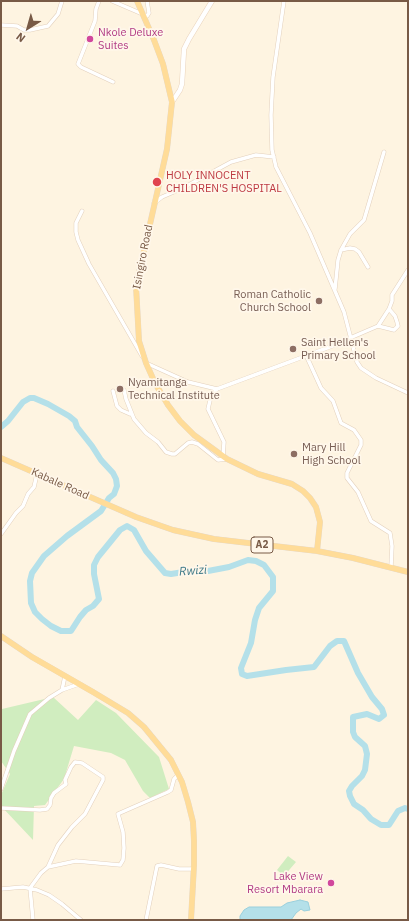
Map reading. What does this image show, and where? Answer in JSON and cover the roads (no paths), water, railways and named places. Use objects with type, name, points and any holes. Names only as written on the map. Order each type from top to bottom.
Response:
[{"type":"main road","name":"Isingiro Road","points":[[137,1],[163,64],[172,102],[167,149],[136,286],[139,341],[146,363],[155,383],[180,421],[194,435],[225,458],[258,474],[292,484],[303,491],[310,498],[316,507],[320,522],[317,551]]},
{"type":"main road","points":[[172,102],[182,84],[184,49],[212,1]]},
{"type":"main road","name":"Kabale Road","points":[[1,458],[118,509],[156,524],[188,534],[214,539],[317,551]]},
{"type":"main road","name":"A2","points":[[317,551],[408,572]]},
{"type":"main road","points":[[1,636],[32,657],[122,709],[144,727],[171,760],[188,802],[193,822],[194,869],[191,920]]},
{"type":"street","points":[[1,25],[17,26],[24,30],[48,26],[56,18],[62,1]]},
{"type":"street","points":[[99,1],[96,9],[95,21],[78,64],[81,67],[113,82]]},
{"type":"street","points":[[112,1],[147,16],[149,13],[147,1]]},
{"type":"street","points":[[284,1],[273,77],[271,115],[272,150],[276,167],[310,233],[344,312],[356,362],[361,368],[376,378],[408,393]]},
{"type":"street","points":[[335,291],[338,260],[341,250],[350,234],[364,220],[384,152]]},
{"type":"street","points":[[154,203],[231,162],[256,155],[274,157]]},
{"type":"street","points":[[82,211],[76,223],[78,240],[89,264],[146,363],[188,382],[217,389]]},
{"type":"street","points":[[341,250],[344,248],[355,249],[359,252],[368,267]]},
{"type":"street","points":[[124,390],[130,414],[136,423],[158,442],[169,454],[175,454],[188,443],[192,442],[198,444],[218,460],[225,458],[224,442],[208,409],[211,396],[217,389],[378,326],[389,309],[392,301],[392,295],[408,270]]},
{"type":"street","points":[[378,326],[394,330],[398,326],[395,316],[389,309]]},
{"type":"street","points":[[306,355],[321,388],[334,402],[339,420],[341,423],[354,430],[360,440],[361,445],[346,478],[360,496],[371,521],[390,533],[392,546],[391,567]]},
{"type":"street","points":[[113,390],[117,406],[121,410],[130,414]]},
{"type":"street","points":[[1,534],[23,506],[28,494],[34,487],[37,474]]},
{"type":"street","points":[[62,690],[65,676]]},
{"type":"street","points":[[1,789],[14,751],[30,714],[49,698],[62,690],[79,684]]},
{"type":"street","points":[[1,808],[47,809],[50,806],[51,798],[54,793],[66,784],[65,780],[75,762],[82,763],[103,777],[103,780],[85,814],[72,827],[58,845],[48,868]]},
{"type":"street","points":[[33,920],[30,888],[38,876],[48,868],[76,861],[120,865],[123,860],[124,848],[123,832],[118,814],[168,792],[171,790],[174,778],[178,775]]},
{"type":"street","points":[[146,920],[158,866],[161,865],[179,869],[194,869]]},
{"type":"street","points":[[1,889],[23,887],[49,894],[81,920]]},
{"type":"water","points":[[300,900],[308,902],[310,910],[304,911],[301,909],[291,920],[240,920],[240,916],[244,910],[249,907],[281,907],[287,903]]},
{"type":"waterway","name":"Rwizi","points":[[1,427],[8,421],[23,402],[30,398],[34,398],[48,404],[75,421],[77,427],[101,460],[113,473],[116,479],[117,486],[114,494],[109,498],[101,511],[67,536],[44,556],[32,573],[30,581],[31,603],[35,612],[42,619],[61,631],[71,631],[86,610],[93,606],[99,599],[94,574],[94,565],[98,557],[120,530],[127,526],[134,530],[146,551],[165,573],[171,574],[196,570],[208,571],[229,567],[248,560],[256,561],[264,565],[273,577],[273,591],[259,608],[255,620],[251,643],[241,668],[242,674],[247,676],[314,667],[330,646],[337,641],[344,641],[358,673],[372,697],[382,709],[384,715],[379,719],[367,714],[353,717],[353,732],[355,737],[365,746],[367,754],[365,770],[362,776],[349,791],[350,796],[354,804],[363,810],[371,819],[381,825],[389,825],[398,811],[405,808],[408,809]]},
{"type":"place","name":"Nkole Deluxe Suites","points":[[90,39]]},
{"type":"place","name":"HOLY INNOCENT CHILDREN'S HOSPITAL","points":[[157,182]]},
{"type":"place","name":"Roman Catholic Church School","points":[[319,301]]},
{"type":"place","name":"Saint Hellen's Primary School","points":[[293,349]]},
{"type":"place","name":"Nyamitanga Technical Institute","points":[[120,389]]},
{"type":"place","name":"Mary Hill High School","points":[[294,454]]},
{"type":"place","name":"Lake View Resort Mbarara","points":[[331,883]]}]
